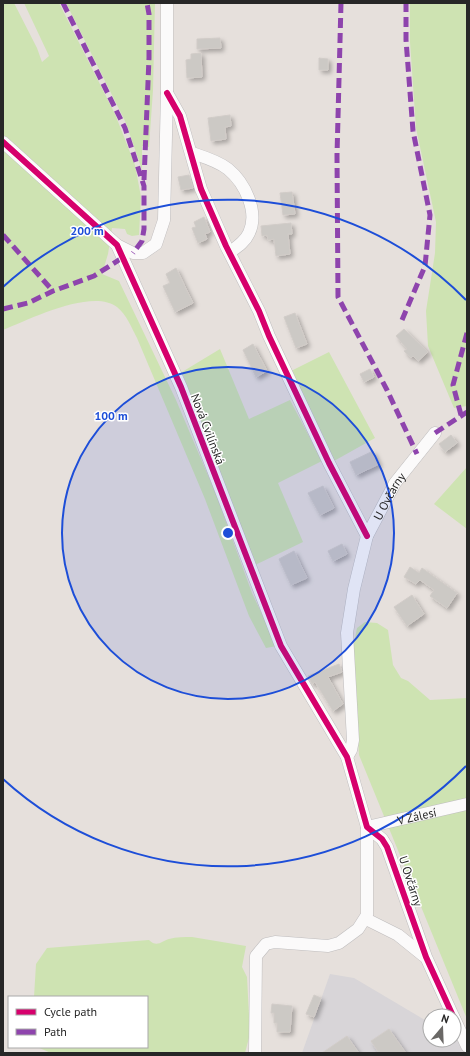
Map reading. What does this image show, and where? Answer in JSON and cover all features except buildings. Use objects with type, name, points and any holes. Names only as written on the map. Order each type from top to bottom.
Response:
[{"type":"street","name":"Nová Cvilínská","points":[[3,142],[117,245],[133,253],[143,253],[156,244],[164,220],[167,94],[167,3]]},
{"type":"street","points":[[167,94],[175,105],[180,116],[192,153],[201,189],[329,463],[367,536]]},
{"type":"street","points":[[192,153],[220,164],[228,169],[242,185],[250,200],[252,225],[249,234],[243,242],[230,252]]},
{"type":"street","name":"Nová Cvilínská","points":[[117,245],[180,387],[281,646],[347,757]]},
{"type":"street","name":"U Ovčárny","points":[[347,757],[351,750],[353,740],[347,633],[354,589],[367,536],[395,483],[435,433]]},
{"type":"street","points":[[255,1053],[256,956],[261,948],[266,944],[275,942],[328,946],[339,943],[349,937],[366,920],[368,915],[367,827],[347,757]]},
{"type":"street","name":"V Zálesí","points":[[367,827],[467,804]]},
{"type":"street","name":"U Ovčárny","points":[[367,827],[382,839],[387,847],[426,957],[450,1008]]},
{"type":"street","points":[[366,920],[398,935],[426,957]]},
{"type":"street","points":[[398,935],[405,931],[412,920]]},
{"type":"street","name":"U Ovčárny","points":[[462,1035],[467,1046]]},
{"type":"shaded area","points":[[330,974],[354,978],[422,1018],[422,1048],[462,1047],[465,1053],[302,1053]]},
{"type":"green space","points":[[3,3],[14,3],[37,48],[42,62],[49,56],[24,3],[59,3],[115,114],[135,165],[141,197],[139,235],[132,236],[127,234],[125,229],[112,228],[108,254],[102,274],[119,281],[176,400],[215,492],[252,593],[277,646],[266,648],[249,616],[205,499],[137,338],[124,314],[117,307],[106,302],[92,301],[61,307],[3,330]]},
{"type":"green space","points":[[66,3],[155,3],[153,90],[149,147],[142,146],[142,170],[126,123]]},
{"type":"green space","points":[[410,3],[467,3],[467,406],[454,408],[428,346],[426,311],[435,253],[436,222],[416,128],[410,42]]},
{"type":"green space","points":[[220,349],[249,419],[290,400],[322,461],[278,483],[303,542],[253,566],[182,372]]},
{"type":"green space","points":[[329,352],[375,438],[334,461],[289,372]]},
{"type":"green space","points":[[467,467],[467,529],[434,504]]},
{"type":"green space","points":[[365,622],[377,623],[388,630],[393,665],[401,678],[408,681],[430,700],[467,698],[467,1019],[359,755],[352,654],[357,628]]},
{"type":"green space","points":[[192,937],[246,946],[242,967],[247,977],[250,1034],[245,1053],[51,1053],[39,1048],[148,1048],[148,996],[34,996],[36,964],[47,948],[149,940],[157,944],[172,938]]},
{"type":"marked path","points":[[63,3],[125,128],[144,186],[144,229],[142,241],[133,253]]},
{"type":"marked path","points":[[144,180],[149,58],[149,14],[147,3]]},
{"type":"marked path","points":[[341,3],[337,155],[338,297],[387,390],[417,454]]},
{"type":"marked path","points":[[402,320],[425,266],[430,215],[413,131],[406,40],[406,3]]},
{"type":"marked path","points":[[3,235],[53,291]]},
{"type":"marked path","points":[[3,309],[28,303],[53,291],[94,276],[122,258]]},
{"type":"marked path","points":[[461,415],[453,385],[467,333]]},
{"type":"marked path","points":[[435,433],[467,412]]},
{"type":"cycle path","points":[[167,93],[180,116],[201,189],[226,246],[259,311],[269,336],[329,463],[367,536]]},
{"type":"cycle path","points":[[3,142],[117,245],[181,387],[281,646],[347,757],[367,827],[382,839],[387,847],[426,957],[449,1008]]}]
